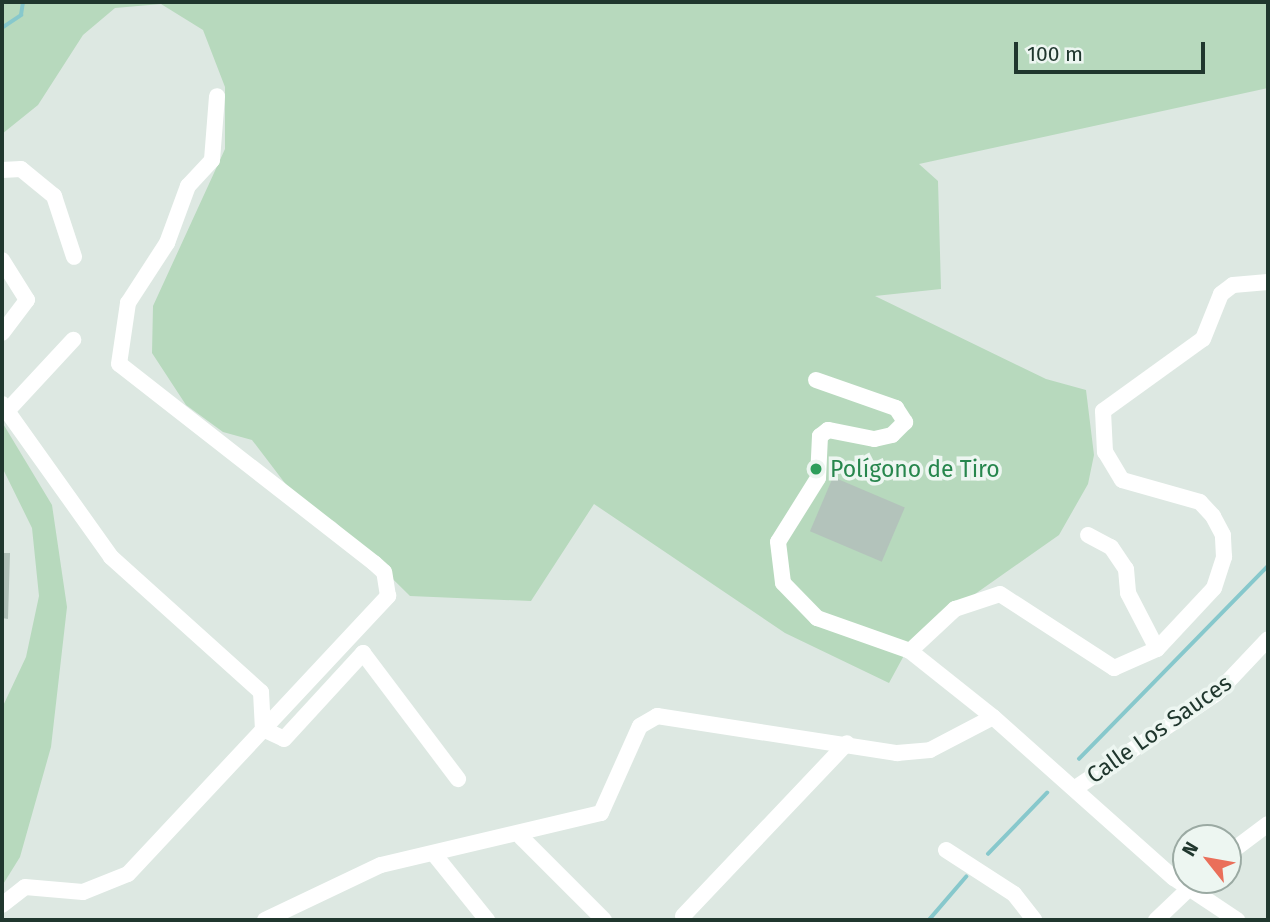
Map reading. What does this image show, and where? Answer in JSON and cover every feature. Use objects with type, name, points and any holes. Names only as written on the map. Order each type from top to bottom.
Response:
[{"type":"street","points":[[2,905],[25,887],[83,892],[128,874],[389,590],[374,563],[119,364],[128,303],[167,243],[188,186],[212,160],[217,96]]},
{"type":"street","points":[[2,170],[20,169],[54,196],[74,257]]},
{"type":"street","points":[[2,260],[27,300],[2,333]]},
{"type":"street","points":[[910,651],[956,609],[1000,594],[1114,668],[1157,649],[1214,588],[1223,535],[1200,502],[1140,488],[1110,469],[1103,411],[1203,339],[1221,294],[1233,285],[1268,282]]},
{"type":"street","points":[[73,340],[5,407],[111,557],[261,692],[263,729]]},
{"type":"street","points":[[816,380],[896,408],[905,422],[892,435],[874,439],[828,430],[820,436],[818,478],[778,542],[783,583],[817,618],[910,651],[1172,866]]},
{"type":"street","points":[[1088,535],[1111,547],[1126,569],[1128,593],[1157,649]]},
{"type":"street","name":"Calle Los Sauces","points":[[1077,786],[1217,693],[1268,639]]},
{"type":"street","points":[[263,729],[284,739],[363,653],[458,779]]},
{"type":"street","points":[[265,920],[381,865],[521,837],[601,813],[640,726],[657,716],[847,743],[897,753],[930,750],[993,717]]},
{"type":"street","points":[[683,916],[847,743]]},
{"type":"street","points":[[1242,844],[1268,824]]},
{"type":"street","points":[[521,837],[604,920]]},
{"type":"street","points":[[946,850],[1014,894],[1034,920]]},
{"type":"street","points":[[434,854],[487,920]]},
{"type":"street","points":[[1156,920],[1183,894]]},
{"type":"street","points":[[1206,894],[1237,920]]},
{"type":"green space","points":[[2,2],[1268,2],[1268,88],[919,164],[938,181],[941,289],[875,296],[1046,379],[1086,390],[1094,455],[1088,484],[1059,535],[914,637],[889,683],[785,633],[594,504],[531,601],[410,596],[335,522],[297,499],[252,440],[223,432],[186,405],[152,353],[153,306],[225,149],[225,87],[203,30],[161,4],[115,8],[83,35],[38,105],[2,134]]},
{"type":"green space","points":[[2,422],[52,505],[67,607],[51,747],[20,857],[2,886],[2,708],[26,657],[39,596],[32,528],[2,467]]},
{"type":"building","points":[[833,477],[905,507],[882,562],[810,531]]},
{"type":"building","points":[[2,553],[10,553],[8,619],[2,618]]},
{"type":"waterway","points":[[2,28],[21,15],[23,2]]},
{"type":"waterway","points":[[1079,759],[1268,566]]},
{"type":"waterway","points":[[988,854],[1047,793]]},
{"type":"waterway","points":[[929,920],[966,877]]},
{"type":"place","name":"Polígono de Tiro","points":[[816,469]]}]
